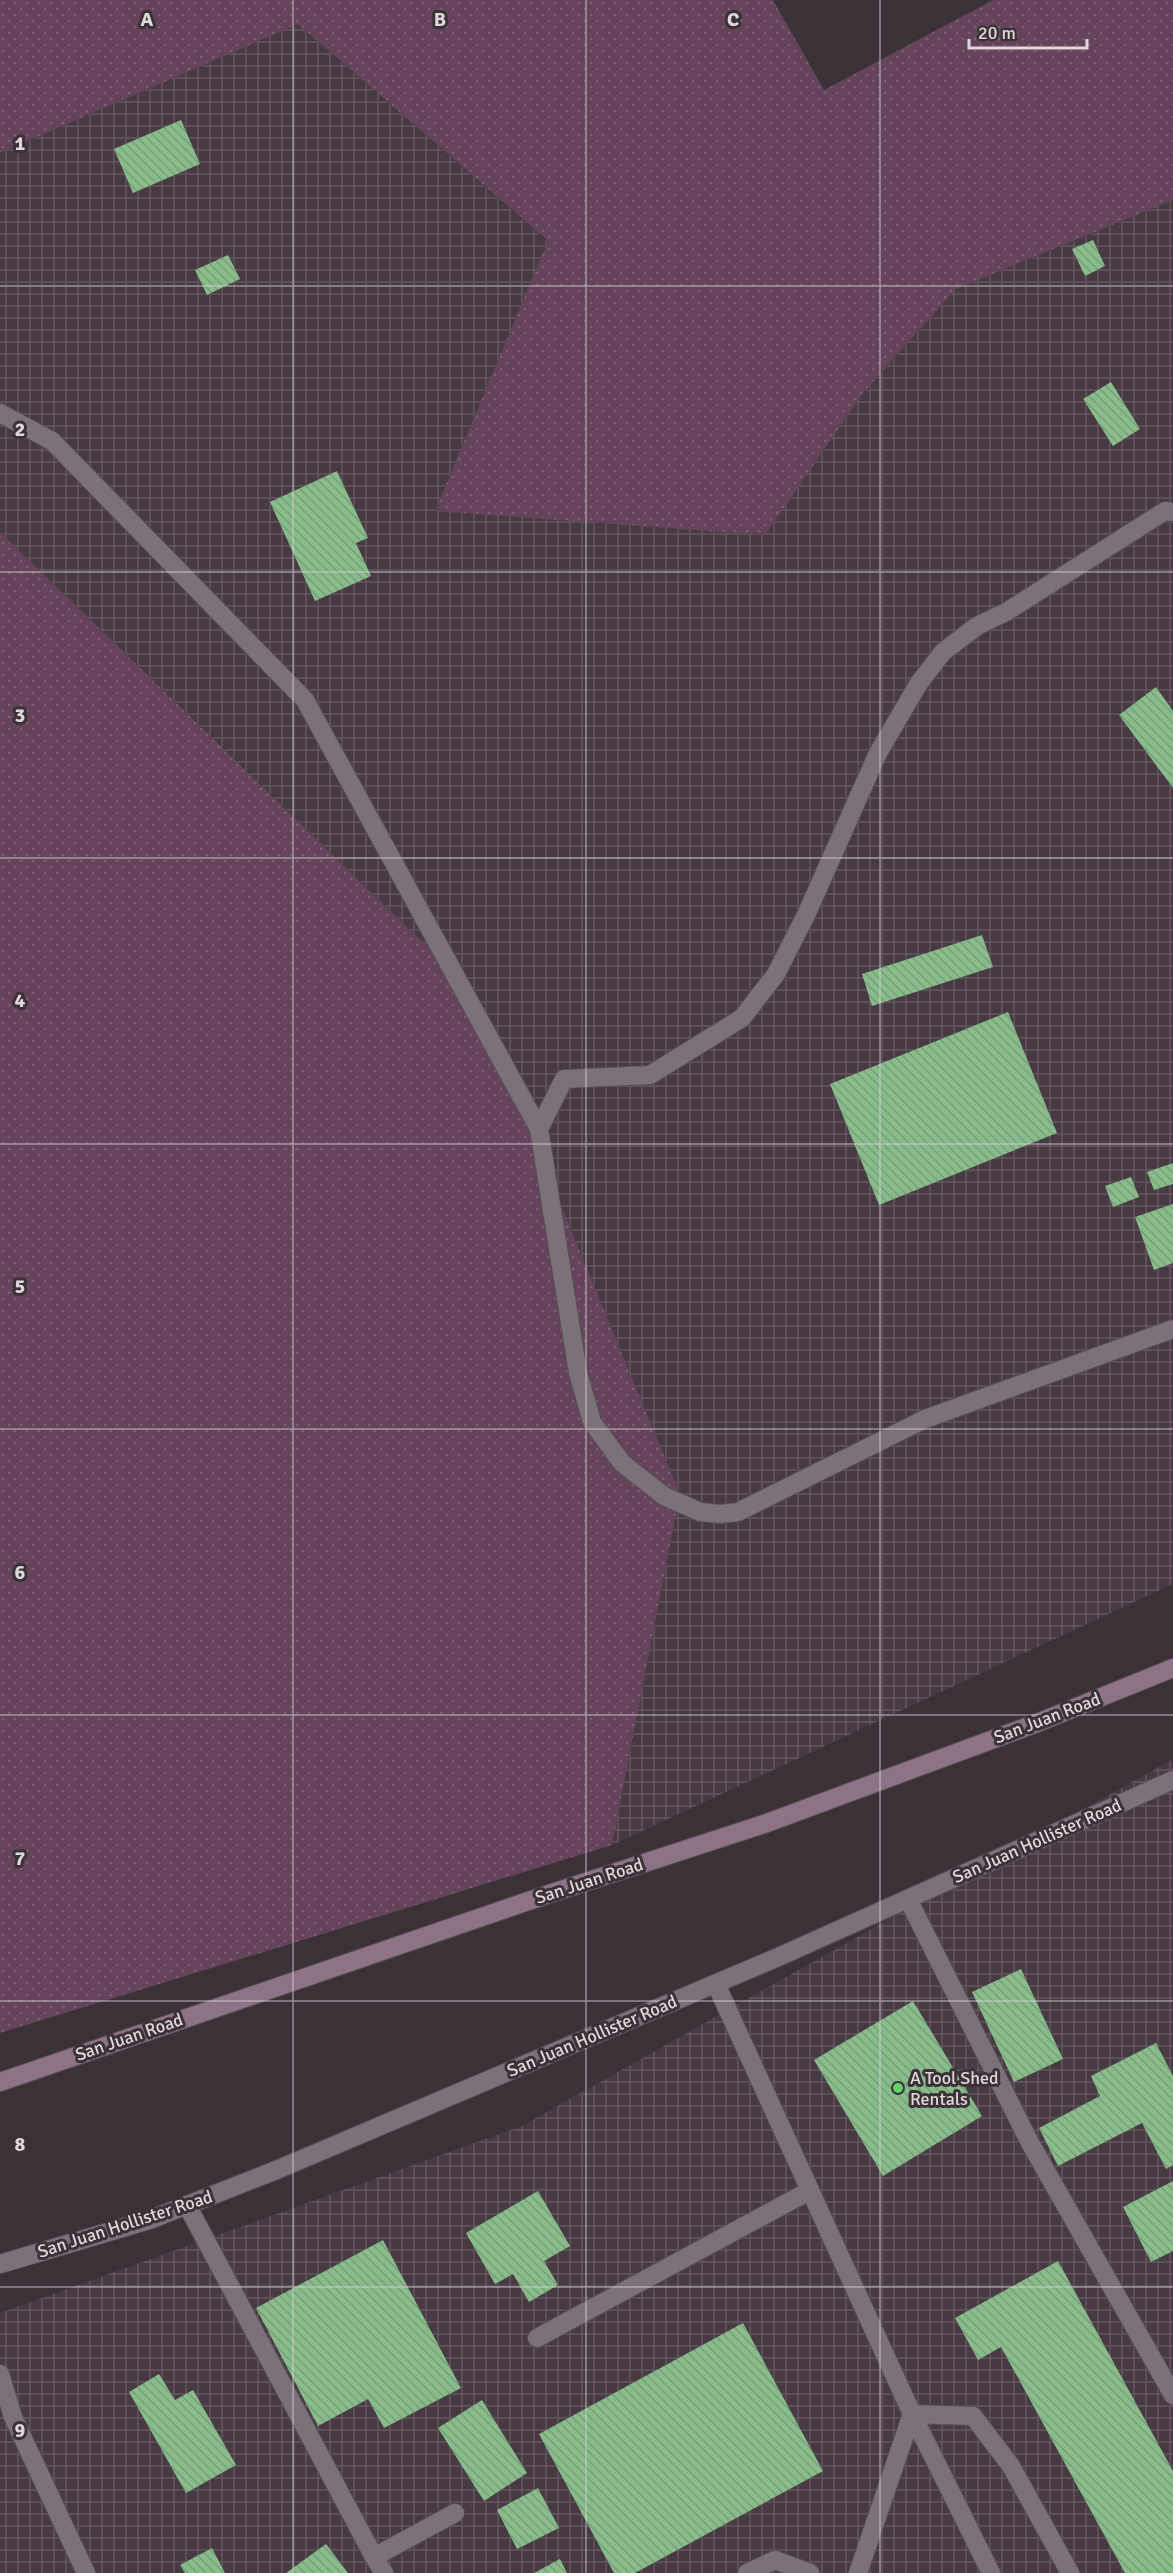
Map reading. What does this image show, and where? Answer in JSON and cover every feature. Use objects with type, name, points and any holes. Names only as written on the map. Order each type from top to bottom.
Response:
[{"type":"main road","name":"San Juan Road","points":[[0,2082],[472,1920],[764,1824],[1036,1723],[1173,1668]]},
{"type":"street","points":[[0,413],[52,441],[305,700],[539,1129],[578,1373],[592,1422],[622,1462],[644,1482],[664,1496],[700,1512],[720,1514],[738,1512],[925,1419],[1173,1329]]},
{"type":"street","points":[[539,1129],[564,1079],[650,1075],[742,1018],[776,974],[806,915],[878,753],[919,683],[943,652],[977,626],[1006,612],[1165,511],[1173,512]]},
{"type":"street","name":"San Juan Hollister Road","points":[[0,2264],[149,2220],[187,2205],[716,1984],[1173,1780]]},
{"type":"street","points":[[908,1899],[1029,2141],[1173,2395]]},
{"type":"street","points":[[716,1984],[912,2414],[991,2573]]},
{"type":"street","points":[[537,2338],[809,2191]]},
{"type":"street","points":[[187,2205],[384,2573]]},
{"type":"street","points":[[0,2374],[4,2401],[86,2573]]},
{"type":"street","points":[[861,2570],[912,2414]]},
{"type":"street","points":[[912,2414],[974,2416],[1011,2466],[1070,2573]]},
{"type":"street","points":[[374,2557],[455,2513]]},
{"type":"street","points":[[747,2573],[775,2560],[810,2573]]},
{"type":"shaded area","points":[[0,0],[773,0],[824,90],[993,0],[1173,0],[1173,200],[956,289],[864,392],[765,535],[435,511],[548,241],[298,24],[0,153]]},
{"type":"shaded area","points":[[298,24],[548,242],[435,511],[864,392],[956,289],[1173,200],[1173,1584],[612,1845],[680,1494],[472,990],[0,532],[0,153]]},
{"type":"shaded area","points":[[0,532],[472,990],[680,1494],[612,1845],[0,2033]]},
{"type":"shaded area","points":[[1173,1759],[1173,2573],[0,2573],[0,2313],[522,2126]]},
{"type":"building","points":[[181,120],[200,164],[133,193],[114,149]]},
{"type":"building","points":[[1093,240],[1105,266],[1085,276],[1072,249]]},
{"type":"building","points":[[228,255],[240,279],[207,295],[195,270]]},
{"type":"building","points":[[1111,382],[1140,429],[1113,446],[1083,399]]},
{"type":"building","points":[[337,471],[368,538],[356,543],[371,576],[315,601],[270,502]]},
{"type":"building","points":[[1156,687],[1173,711],[1173,788],[1119,715]]},
{"type":"building","points":[[982,935],[993,967],[872,1006],[862,974]]},
{"type":"building","points":[[1008,1012],[1057,1133],[879,1205],[830,1084]]},
{"type":"building","points":[[1173,1163],[1173,1184],[1154,1190],[1147,1172]]},
{"type":"building","points":[[1131,1177],[1139,1197],[1113,1207],[1105,1186]]},
{"type":"building","points":[[1173,1204],[1173,1263],[1154,1270],[1135,1217]]},
{"type":"building","points":[[1021,1969],[1063,2059],[1014,2082],[972,1992]]},
{"type":"building","name":"A Tool Shed Rentals","points":[[913,2001],[982,2116],[883,2176],[814,2060]]},
{"type":"building","points":[[1156,2043],[1173,2076],[1173,2165],[1166,2169],[1142,2123],[1058,2166],[1039,2128],[1100,2096],[1091,2076]]},
{"type":"building","points":[[1173,2181],[1173,2251],[1151,2262],[1123,2207]]},
{"type":"building","points":[[538,2191],[570,2246],[544,2261],[558,2285],[529,2302],[513,2274],[495,2284],[466,2233]]},
{"type":"building","points":[[383,2240],[461,2388],[384,2428],[368,2399],[318,2426],[256,2308]]},
{"type":"building","points":[[1058,2261],[1173,2471],[1173,2573],[1125,2573],[1001,2347],[978,2360],[955,2318]]},
{"type":"building","points":[[743,2323],[823,2471],[635,2573],[614,2573],[539,2434]]},
{"type":"building","points":[[159,2374],[175,2400],[193,2390],[236,2465],[186,2493],[129,2392]]},
{"type":"building","points":[[482,2400],[527,2473],[484,2501],[438,2428]]},
{"type":"building","points":[[538,2488],[559,2528],[517,2549],[497,2510]]},
{"type":"building","points":[[326,2544],[348,2573],[286,2573]]},
{"type":"building","points":[[212,2548],[225,2573],[185,2573],[180,2565]]},
{"type":"building","points":[[560,2559],[567,2573],[534,2573]]},
{"type":"place","name":"A Tool Shed Rentals","points":[[898,2088]]}]
